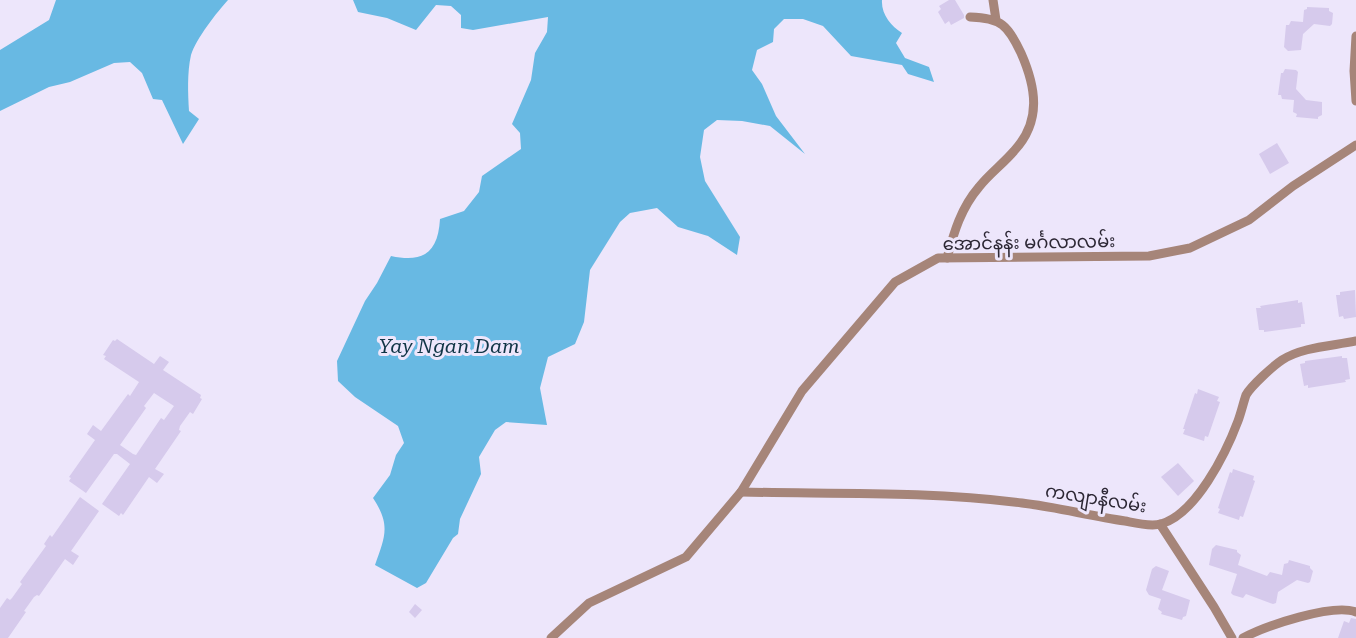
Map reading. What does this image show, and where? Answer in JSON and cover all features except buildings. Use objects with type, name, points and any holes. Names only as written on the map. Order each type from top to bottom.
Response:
[{"type":"street","points":[[993,0],[996,20]]},
{"type":"street","points":[[947,258],[964,208],[978,187],[1017,149],[1033,116],[1035,94],[1030,74],[1014,37],[1000,21],[970,17]]},
{"type":"street","points":[[1356,36],[1354,70],[1356,101]]},
{"type":"street","name":"အောင်နန်း မင်္ဂလာလမ်း","points":[[551,638],[589,603],[686,557],[741,492],[802,391],[896,282],[939,258],[1149,256],[1190,248],[1249,220],[1293,186],[1356,145]]},
{"type":"street","name":"ကလျာနီလမ်း","points":[[741,492],[936,496],[1022,503],[1098,517],[1160,524],[1180,513],[1206,484],[1226,449],[1239,420],[1247,393],[1263,376],[1282,360],[1305,351],[1356,341]]},
{"type":"street","points":[[1160,524],[1232,638]]},
{"type":"street","points":[[1243,638],[1261,628],[1298,617],[1338,610],[1356,612]]},
{"type":"water","points":[[56,0],[228,0],[202,34],[191,55],[188,76],[189,111],[199,119],[183,144],[162,100],[153,99],[142,73],[130,62],[114,63],[70,82],[49,87],[0,111],[0,50],[49,20]]},
{"type":"water","name":"Yay Ngan Dam","points":[[353,0],[882,0],[883,10],[888,19],[902,33],[896,43],[905,58],[929,67],[934,82],[908,74],[902,65],[851,56],[823,26],[803,19],[784,19],[774,29],[773,42],[757,50],[752,70],[762,84],[776,116],[805,154],[770,126],[742,121],[717,120],[704,130],[700,157],[705,181],[740,237],[737,255],[708,236],[678,227],[657,208],[630,213],[620,222],[590,270],[584,322],[575,344],[548,357],[540,388],[547,425],[506,422],[495,430],[479,457],[481,474],[460,519],[458,534],[453,538],[426,583],[417,588],[375,565],[384,539],[384,524],[379,507],[373,498],[390,475],[396,455],[404,443],[398,426],[355,397],[338,381],[337,361],[365,301],[391,256],[412,258],[427,253],[436,240],[440,219],[464,211],[479,192],[482,176],[521,149],[520,133],[512,124],[531,80],[535,53],[547,32],[548,17],[473,30],[461,28],[461,15],[451,6],[436,5],[416,30],[387,18],[358,12]]}]
